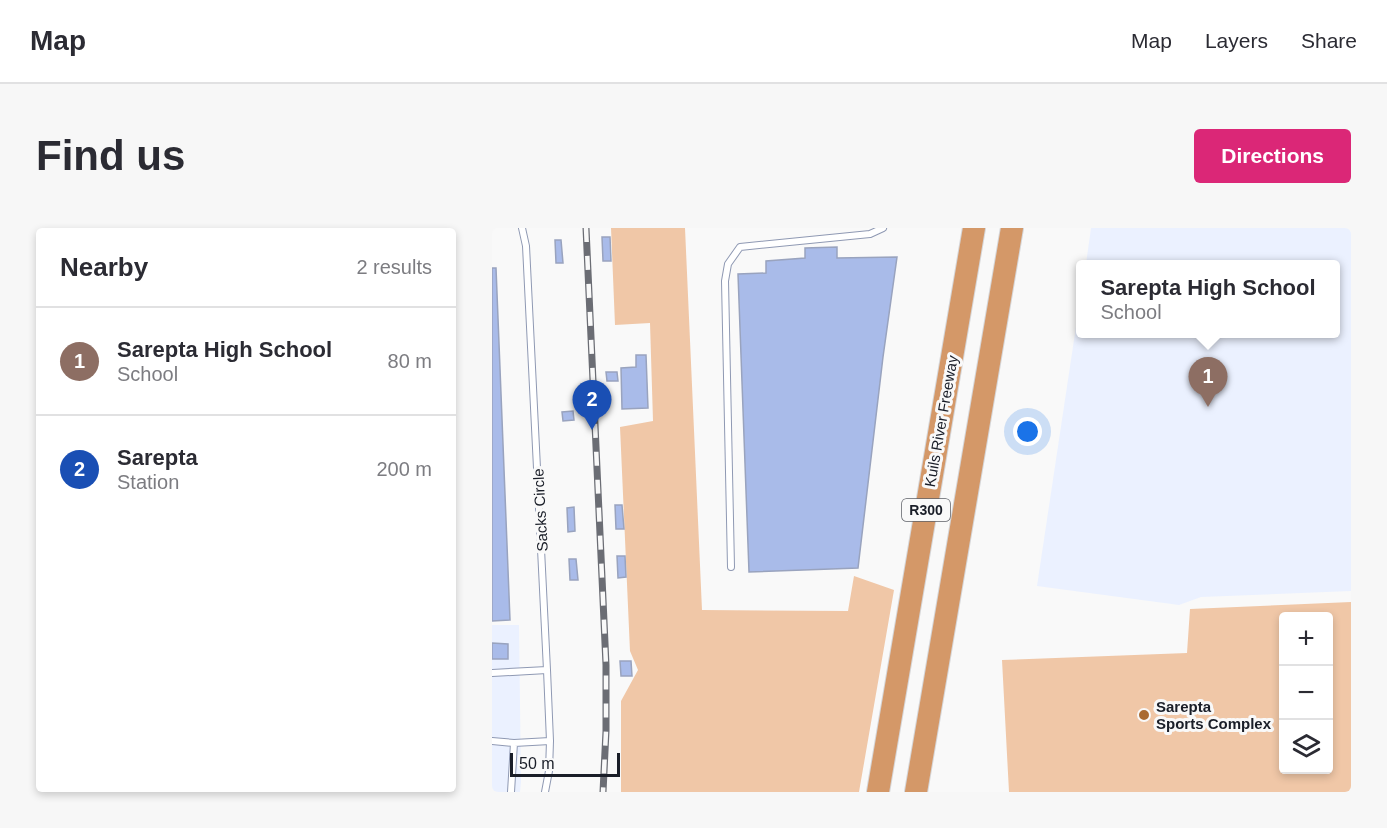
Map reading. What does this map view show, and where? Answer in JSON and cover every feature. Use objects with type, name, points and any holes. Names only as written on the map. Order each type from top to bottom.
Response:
[{"type":"highway","name":"Kuils River Freeway","points":[[878,792],[974,228]]},
{"type":"highway","name":"R300","points":[[916,792],[1012,228]]},
{"type":"lane","name":"Sacks Circle","points":[[522,228],[526,246],[535,392],[548,670],[550,741],[549,771],[545,792]]},
{"type":"lane","points":[[731,567],[725,281],[728,264],[740,247],[870,234],[883,228]]},
{"type":"lane","points":[[492,673],[548,670]]},
{"type":"lane","points":[[492,741],[514,743],[550,741]]},
{"type":"lane","points":[[511,792],[514,743]]},
{"type":"shaded area","points":[[611,228],[685,228],[702,610],[848,611],[854,576],[894,590],[859,792],[621,792],[621,701],[638,670],[630,651],[620,427],[653,421],[650,323],[615,325]]},
{"type":"shaded area","points":[[1091,228],[1351,228],[1351,591],[1201,597],[1179,605],[1037,586],[1076,327],[1076,338],[1340,338],[1340,260],[1087,260]]},
{"type":"shaded area","name":"Sarepta Sports Complex","points":[[1351,602],[1351,792],[1009,792],[1002,660],[1187,653],[1190,609]]},
{"type":"shaded area","points":[[492,625],[519,625],[520,792],[492,792]]},
{"type":"building","points":[[602,237],[610,237],[611,261],[603,261]]},
{"type":"building","points":[[555,240],[561,240],[563,263],[556,263]]},
{"type":"building","points":[[837,247],[837,258],[897,257],[858,568],[749,572],[738,274],[766,273],[766,261],[805,258],[805,248]]},
{"type":"building","points":[[492,268],[496,268],[510,620],[492,621]]},
{"type":"building","points":[[636,355],[646,355],[648,408],[622,409],[621,368],[636,367]]},
{"type":"building","points":[[606,372],[617,372],[618,381],[607,381]]},
{"type":"building","points":[[573,411],[574,420],[563,421],[562,412]]},
{"type":"building","points":[[615,505],[622,505],[624,529],[616,529]]},
{"type":"building","points":[[574,507],[575,531],[568,532],[567,508]]},
{"type":"building","points":[[617,556],[625,556],[626,577],[618,578]]},
{"type":"building","points":[[569,559],[576,559],[578,580],[570,580]]},
{"type":"building","points":[[492,643],[508,644],[508,659],[492,659]]},
{"type":"building","points":[[620,661],[631,661],[632,676],[621,676]]},
{"type":"railway","points":[[586,228],[606,665],[603,792]]},
{"type":"place","name":"Sarepta High School","points":[[1208,407]]},
{"type":"place","name":"Sarepta","points":[[592,430]]},
{"type":"place","name":"Sarepta Sports Complex","points":[[1144,715]]}]
